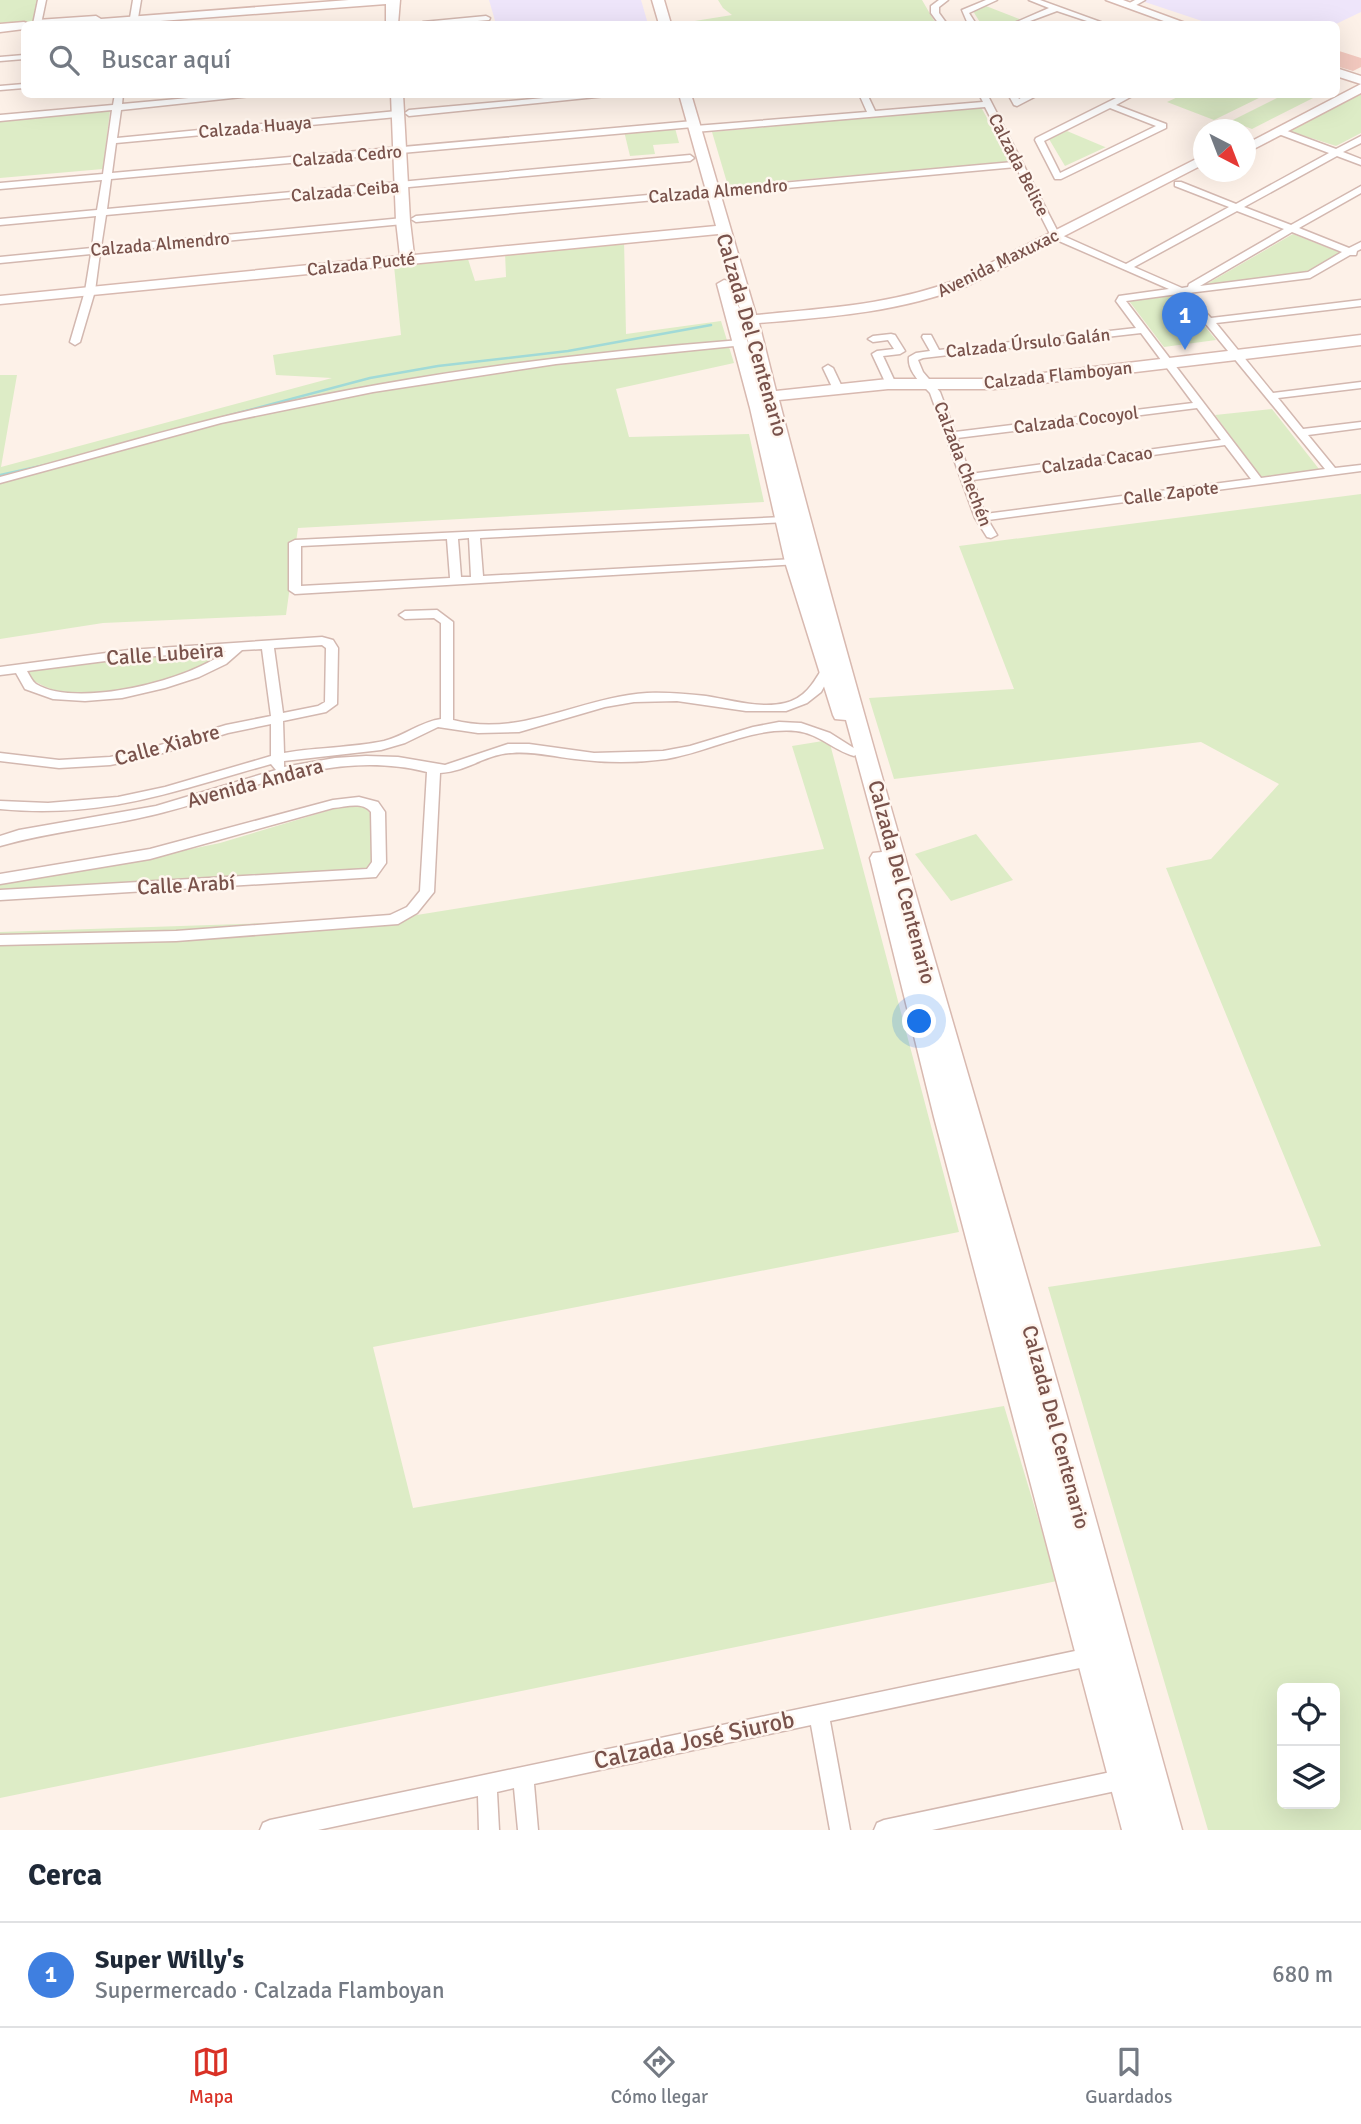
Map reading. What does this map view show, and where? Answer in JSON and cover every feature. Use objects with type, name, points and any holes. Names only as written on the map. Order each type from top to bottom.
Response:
[{"type":"main road","points":[[134,20],[345,0]]},
{"type":"main road","points":[[110,21],[392,0],[392,21]]},
{"type":"main road","points":[[403,0],[403,21]]},
{"type":"main road","points":[[647,0],[653,21]]},
{"type":"main road","points":[[659,0],[664,21]]},
{"type":"main road","points":[[1112,0],[1134,2],[1191,21]]},
{"type":"main road","points":[[1134,2],[1175,21]]},
{"type":"main road","points":[[0,29],[21,27]]},
{"type":"main road","points":[[1340,74],[1358,82]]},
{"type":"main road","points":[[1340,79],[1358,82]]},
{"type":"main road","points":[[1340,89],[1358,82]]},
{"type":"main road","points":[[1340,93],[1358,82]]},
{"type":"main road","points":[[398,98],[403,114],[414,259]]},
{"type":"main road","points":[[403,114],[406,98]]},
{"type":"main road","name":"Calzada Del Centenario","points":[[675,98],[688,123],[764,402],[811,558],[866,776],[946,1117],[1093,1657],[1137,1830]]},
{"type":"main road","name":"Calzada Del Centenario","points":[[685,98],[690,158],[706,192]]},
{"type":"main road","points":[[1256,131],[1320,98]]},
{"type":"main road","points":[[1256,143],[1332,98]]},
{"type":"main road","name":"Avenida Maxuxac","points":[[793,320],[862,312],[894,313],[940,303],[977,289],[1193,165]]},
{"type":"main road","name":"Avenida Maxuxac","points":[[1062,239],[1193,176]]},
{"type":"main road","name":"Calzada Pucté","points":[[0,300],[716,229]]},
{"type":"main road","points":[[745,327],[793,320]]},
{"type":"main road","points":[[745,327],[793,320]]},
{"type":"main road","name":"Calzada Flamboyan","points":[[1239,359],[1361,340]]},
{"type":"main road","name":"Calzada Flamboyan","points":[[764,402],[891,384],[999,390],[1170,367],[1361,347]]},
{"type":"main road","name":"Calzada Flamboyan","points":[[764,402],[891,393],[930,387]]},
{"type":"main road","name":"Calzada Del Centenario","points":[[764,402],[783,520],[794,562],[853,752],[866,776],[1119,1654],[1167,1830]]},
{"type":"street","points":[[38,21],[42,0]]},
{"type":"street","points":[[134,20],[137,0]]},
{"type":"street","points":[[970,21],[965,12],[993,0]]},
{"type":"street","points":[[1033,0],[1094,21]]},
{"type":"street","points":[[1024,21],[1057,8]]},
{"type":"street","points":[[454,21],[486,18]]},
{"type":"street","points":[[0,59],[21,57]]},
{"type":"street","points":[[0,88],[21,86]]},
{"type":"street","points":[[75,342],[90,291],[118,98]]},
{"type":"street","points":[[0,118],[223,98]]},
{"type":"street","name":"Calzada Huaya","points":[[113,141],[578,98]]},
{"type":"street","points":[[865,98],[872,114]]},
{"type":"street","name":"Calzada Belice","points":[[985,98],[1062,239]]},
{"type":"street","points":[[1111,106],[1163,126],[1058,177],[1039,141],[1125,98]]},
{"type":"street","name":"Calzada Cedro","points":[[0,184],[688,123],[872,114],[988,104]]},
{"type":"street","points":[[1279,131],[1361,162]]},
{"type":"street","points":[[1126,267],[1361,139]]},
{"type":"street","name":"Calzada Ceiba","points":[[0,222],[690,158]]},
{"type":"street","name":"Calzada Almendro","points":[[0,260],[1020,164]]},
{"type":"street","points":[[1178,184],[1361,256]]},
{"type":"street","points":[[1183,291],[1361,189]]},
{"type":"street","points":[[1062,239],[1183,291],[1332,471]]},
{"type":"street","points":[[1258,481],[1170,367],[1121,301],[1122,298],[1310,275],[1361,245]]},
{"type":"street","points":[[1209,321],[1361,303]]},
{"type":"street","points":[[0,480],[250,414],[455,373],[661,349],[745,327]]},
{"type":"street","name":"Calzada Úrsulo Galán","points":[[913,359],[1144,330]]},
{"type":"street","points":[[873,338],[891,337],[900,351],[877,354],[891,384]]},
{"type":"street","points":[[927,337],[936,354]]},
{"type":"street","name":"Calzada Chechén","points":[[913,359],[912,363],[930,387],[981,518],[991,535]]},
{"type":"street","points":[[828,368],[838,390]]},
{"type":"street","points":[[1271,396],[1361,385]]},
{"type":"street","name":"Calzada Cocoyol","points":[[951,436],[1200,405]]},
{"type":"street","points":[[1300,433],[1361,425]]},
{"type":"street","name":"Calzada Cacao","points":[[967,478],[1227,442]]},
{"type":"street","name":"Calle Zapote","points":[[981,518],[1361,468]]},
{"type":"street","points":[[783,520],[295,543],[295,590],[794,562]]},
{"type":"street","points":[[474,534],[477,580]]},
{"type":"street","points":[[452,536],[456,580]]},
{"type":"street","points":[[405,615],[437,614],[447,622],[447,722],[465,727],[506,729],[542,725],[614,701],[650,697],[684,697],[763,709],[786,706],[815,693],[827,670]]},
{"type":"street","name":"Calle Lubeira","points":[[0,671],[129,654],[322,641],[329,643],[332,648],[331,704]]},
{"type":"street","points":[[268,646],[277,717],[278,774]]},
{"type":"street","points":[[19,668],[20,675],[30,685],[45,692],[84,698],[113,697],[205,671],[232,656],[237,648]]},
{"type":"street","name":"Calle Xiabre","points":[[0,757],[60,764],[110,761],[146,754],[277,717],[322,709],[331,704]]},
{"type":"street","name":"Avenida Andara","points":[[0,805],[60,808],[116,802],[186,786],[276,759],[394,742],[426,726],[447,722]]},
{"type":"street","name":"Avenida Andara","points":[[0,841],[44,828],[153,810],[278,774],[331,762],[364,760],[435,769],[459,766],[496,750],[521,748],[593,757],[664,755],[696,749],[765,726],[797,726],[834,738],[853,752]]},
{"type":"street","points":[[465,727],[474,733],[478,742],[477,751],[470,759]]},
{"type":"street","points":[[415,732],[408,741],[406,750],[418,765]]},
{"type":"street","points":[[0,940],[176,936],[393,920],[412,910],[427,892],[435,769]]},
{"type":"street","name":"Calle Arabí","points":[[0,879],[150,854],[220,837],[308,810],[359,801],[373,805],[378,813],[379,863],[371,873],[353,877],[0,895]]},
{"type":"street","name":"Calzada José Siurob","points":[[270,1830],[523,1775],[1093,1657],[1119,1654]]},
{"type":"street","points":[[820,1714],[840,1830]]},
{"type":"street","points":[[523,1775],[528,1830]]},
{"type":"street","points":[[884,1830],[1125,1779]]},
{"type":"street","points":[[486,1783],[489,1830]]},
{"type":"shaded area","points":[[489,0],[641,0],[647,21],[495,21]]},
{"type":"shaded area","points":[[1361,0],[1361,12],[1340,22],[1202,21],[1142,1]]},
{"type":"green space","points":[[0,0],[38,0],[34,21],[0,25]]},
{"type":"green space","points":[[718,0],[922,0],[934,21],[695,21],[732,15]]},
{"type":"green space","points":[[986,6],[1022,20],[979,21],[973,11]]},
{"type":"green space","points":[[1361,92],[1361,133],[1336,146],[1289,131]]},
{"type":"green space","points":[[1176,98],[1259,98],[1216,119],[1167,102]]},
{"type":"green space","points":[[1277,98],[1313,98],[1256,127],[1256,119],[1235,119]]},
{"type":"green space","points":[[981,107],[1011,162],[728,186],[712,132]]},
{"type":"green space","points":[[110,111],[103,169],[0,178],[0,119]]},
{"type":"green space","points":[[675,128],[679,143],[653,145],[655,154],[630,156],[624,131]]},
{"type":"green space","points":[[1067,131],[1106,147],[1065,166],[1049,139]]},
{"type":"green space","points":[[1293,234],[1341,253],[1308,273],[1205,285]]},
{"type":"green space","points":[[624,239],[626,334],[721,321],[734,363],[616,389],[629,437],[749,434],[764,502],[298,528],[286,615],[103,623],[0,639],[0,375],[17,375],[1,467],[332,378],[276,375],[273,355],[401,335],[394,266],[467,256],[475,281],[506,277],[505,252]]},
{"type":"green space","points":[[1179,295],[1216,340],[1164,347],[1129,301]]},
{"type":"green space","points":[[1272,409],[1319,470],[1261,477],[1215,415]]},
{"type":"green space","points":[[1361,494],[1361,1830],[1208,1830],[1048,1287],[1321,1246],[1166,868],[1211,859],[1279,784],[1201,742],[894,779],[869,698],[1014,689],[959,546]]},
{"type":"green space","points":[[215,656],[208,663],[176,677],[135,689],[99,695],[62,693],[25,675],[29,670],[127,658]]},
{"type":"green space","points":[[829,740],[959,1232],[373,1347],[413,1508],[1004,1406],[1057,1581],[0,1798],[0,932],[392,919],[824,849],[792,746]]},
{"type":"green space","points":[[347,805],[365,807],[372,816],[373,867],[365,871],[0,893],[0,882],[114,865],[220,843]]},
{"type":"green space","points":[[976,834],[1013,880],[951,901],[915,854]]},
{"type":"building","points":[[1340,51],[1361,58],[1361,67],[1353,71],[1340,67]]},
{"type":"waterway","points":[[223,417],[370,378],[438,366],[568,351],[711,325]]},
{"type":"waterway","points":[[0,475],[50,464]]},
{"type":"place","name":"Super Willy's","points":[[1185,350]]}]
